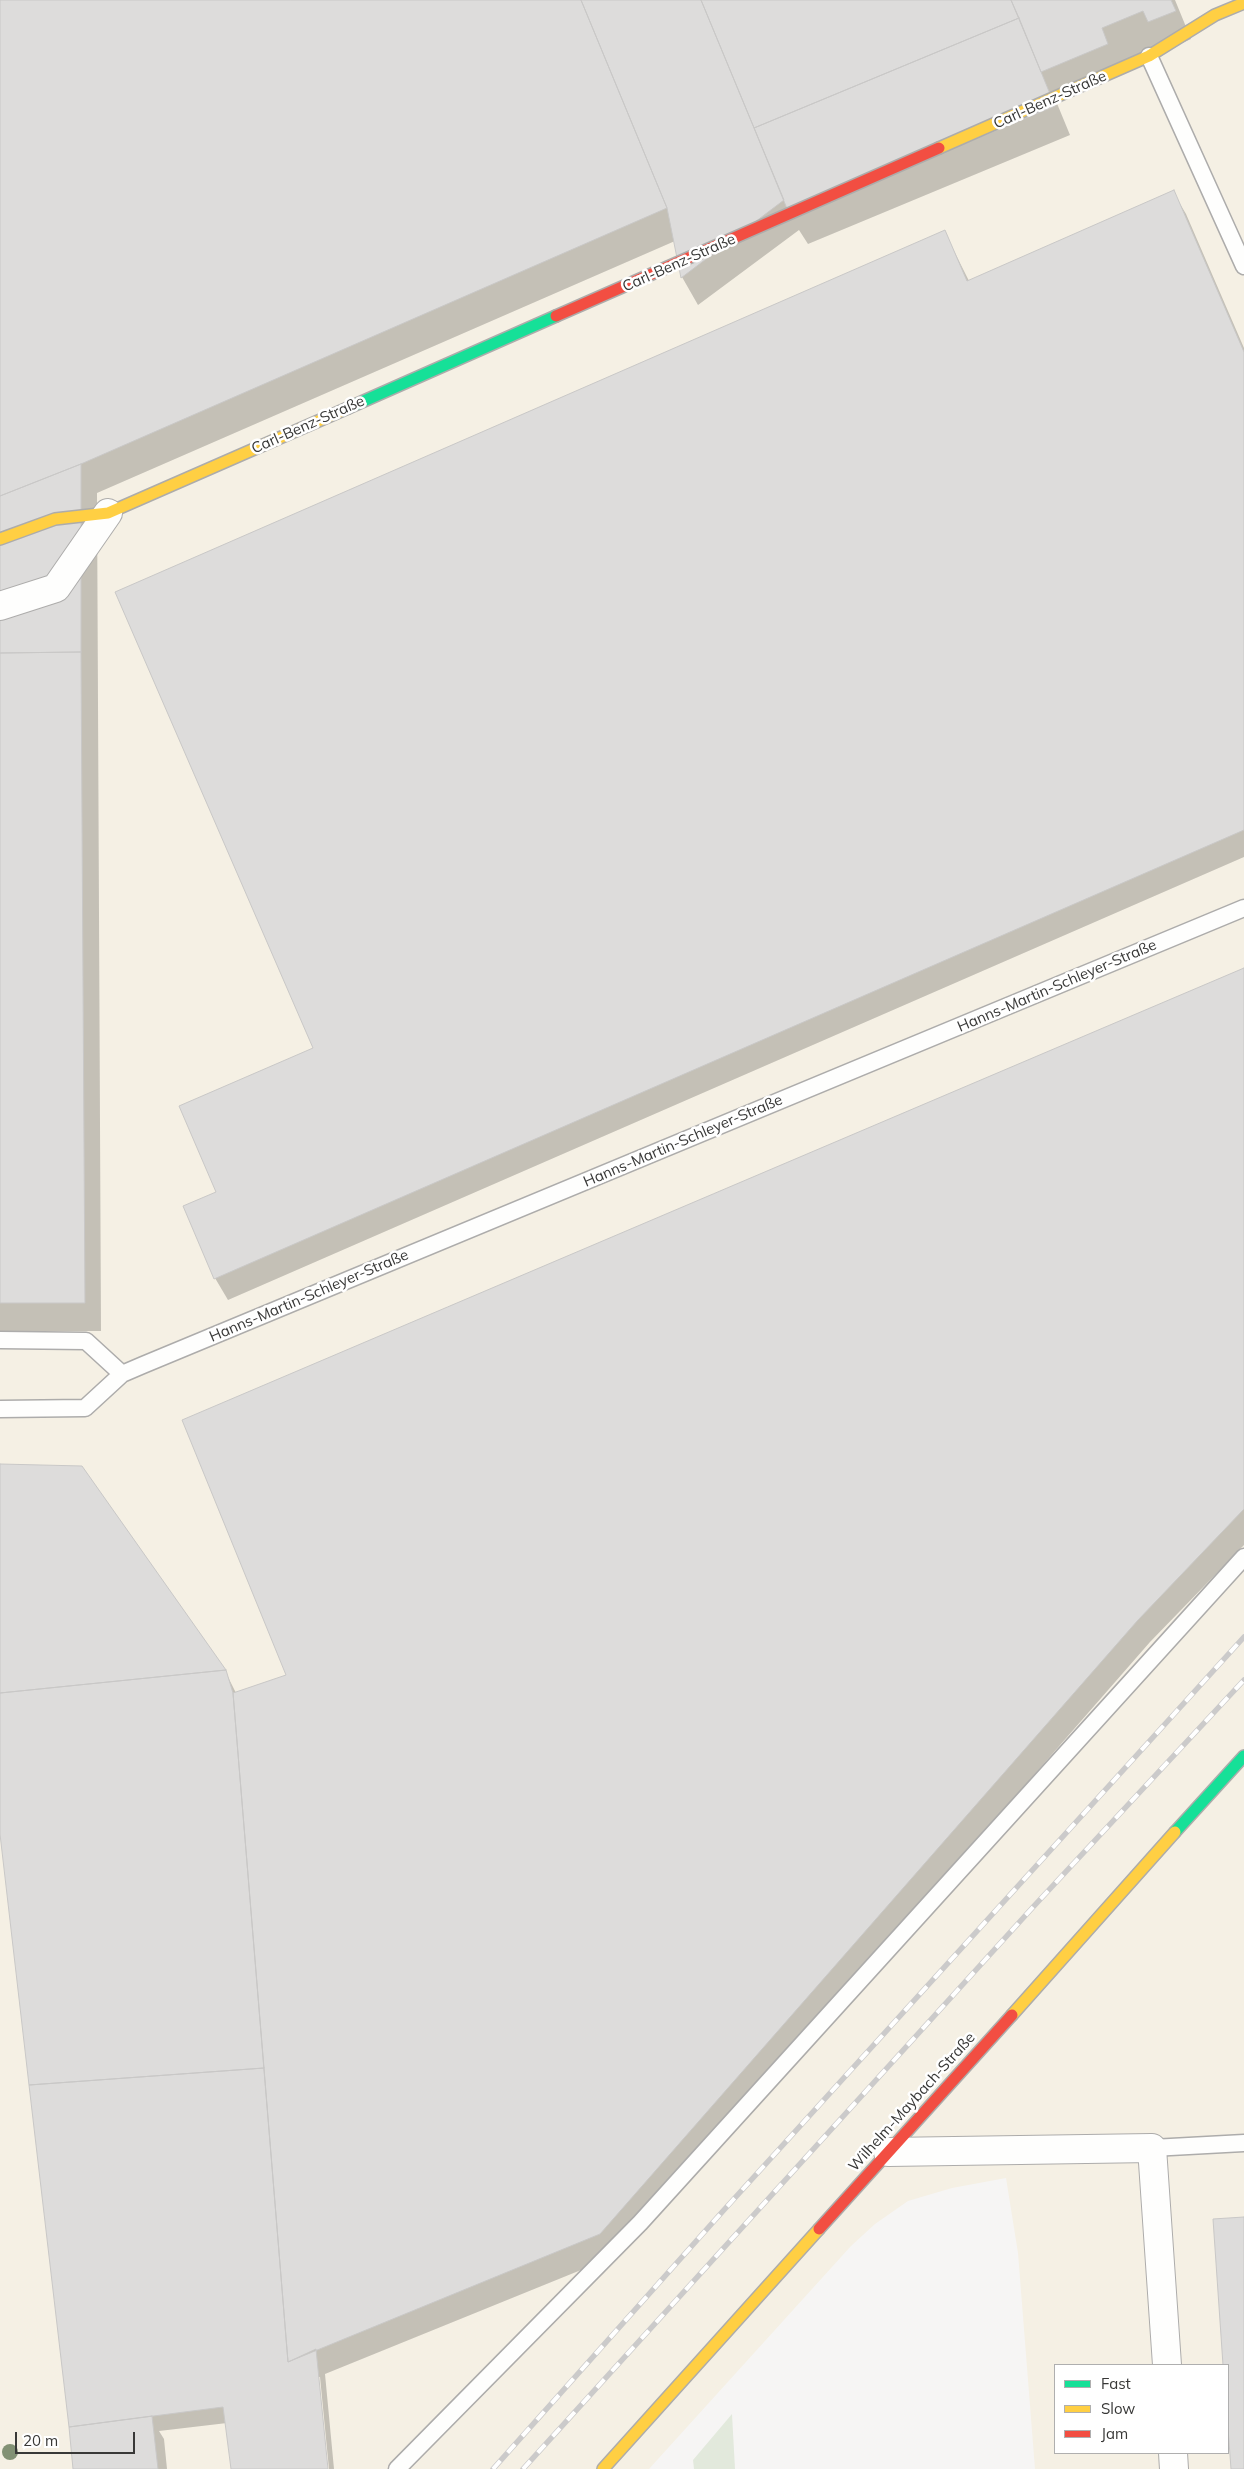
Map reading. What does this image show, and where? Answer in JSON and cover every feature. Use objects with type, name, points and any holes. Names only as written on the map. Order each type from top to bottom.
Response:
[{"type":"street","name":"Carl-Benz-Straße","points":[[0,539],[56,519],[108,513],[1148,56],[1211,8],[1244,3]]},
{"type":"street","points":[[0,606],[56,588],[108,513]]},
{"type":"street","name":"Wilhelm-Maybach-Straße","points":[[603,2469],[1244,1756]]},
{"type":"street","points":[[888,2152],[1152,2148],[1167,2364]]},
{"type":"street","points":[[1173,2454],[1174,2469]]},
{"type":"lane","points":[[1148,56],[1238,236],[1244,266]]},
{"type":"lane","name":"Hanns-Martin-Schleyer-Straße","points":[[122,1374],[1244,908]]},
{"type":"lane","points":[[0,1340],[86,1341],[122,1374],[86,1408],[0,1409]]},
{"type":"lane","points":[[397,2469],[640,2223],[1244,1557]]},
{"type":"lane","points":[[1152,2148],[1244,2143]]},
{"type":"shaded area","points":[[0,0],[1244,0],[1244,2469],[1035,2469],[1018,2253],[1006,2178],[952,2188],[908,2201],[875,2224],[851,2246],[649,2469],[0,2469]]},
{"type":"shaded area","points":[[732,2414],[735,2469],[694,2469],[693,2460]]},
{"type":"building","points":[[0,0],[581,0],[667,208],[81,464],[0,496]]},
{"type":"building","points":[[581,0],[701,0],[784,200],[681,278],[667,208]]},
{"type":"building","points":[[701,0],[1011,0],[1019,18],[754,128]]},
{"type":"building","points":[[1011,0],[1171,0],[1176,11],[1148,22],[1143,11],[1102,28],[1108,44],[1041,72]]},
{"type":"building","points":[[1019,18],[1055,106],[790,216],[754,128]]},
{"type":"building","points":[[1174,190],[1244,352],[1244,830],[214,1279],[183,1206],[216,1192],[179,1106],[313,1048],[115,592],[945,230],[967,281]]},
{"type":"building","points":[[81,464],[81,652],[0,653],[0,496]]},
{"type":"building","points":[[81,652],[85,1303],[0,1303],[0,653]]},
{"type":"building","points":[[1244,968],[1244,1509],[1138,1620],[600,2234],[288,2362],[233,1693],[286,1675],[182,1420]]},
{"type":"building","points":[[0,1464],[82,1466],[226,1670],[0,1693]]},
{"type":"building","points":[[226,1670],[233,1693],[264,2068],[29,2085],[0,1834],[0,1693]]},
{"type":"building","points":[[264,2068],[288,2362],[316,2349],[328,2469],[231,2469],[223,2407],[69,2427],[29,2085]]},
{"type":"building","points":[[1244,2217],[1244,2469],[1231,2469],[1229,2364],[1223,2364],[1213,2219]]},
{"type":"building","points":[[152,2416],[158,2469],[73,2469],[69,2427]]},
{"type":"railway","points":[[493,2469],[723,2211],[1244,1637]]},
{"type":"railway","points":[[523,2469],[1034,1906],[1244,1680]]},
{"type":"traffic: fast","points":[[348,408],[556,316]]},
{"type":"traffic: fast","points":[[1175,1832],[1244,1756]]},
{"type":"traffic: slow","points":[[939,148],[1149,56],[1215,15],[1244,3]]},
{"type":"traffic: slow","points":[[0,539],[55,519],[108,513],[348,408]]},
{"type":"traffic: slow","points":[[1012,2015],[1175,1832]]},
{"type":"traffic: slow","points":[[603,2469],[819,2229]]},
{"type":"traffic: jam","points":[[556,316],[939,148]]},
{"type":"traffic: jam","points":[[819,2229],[1012,2015]]}]
